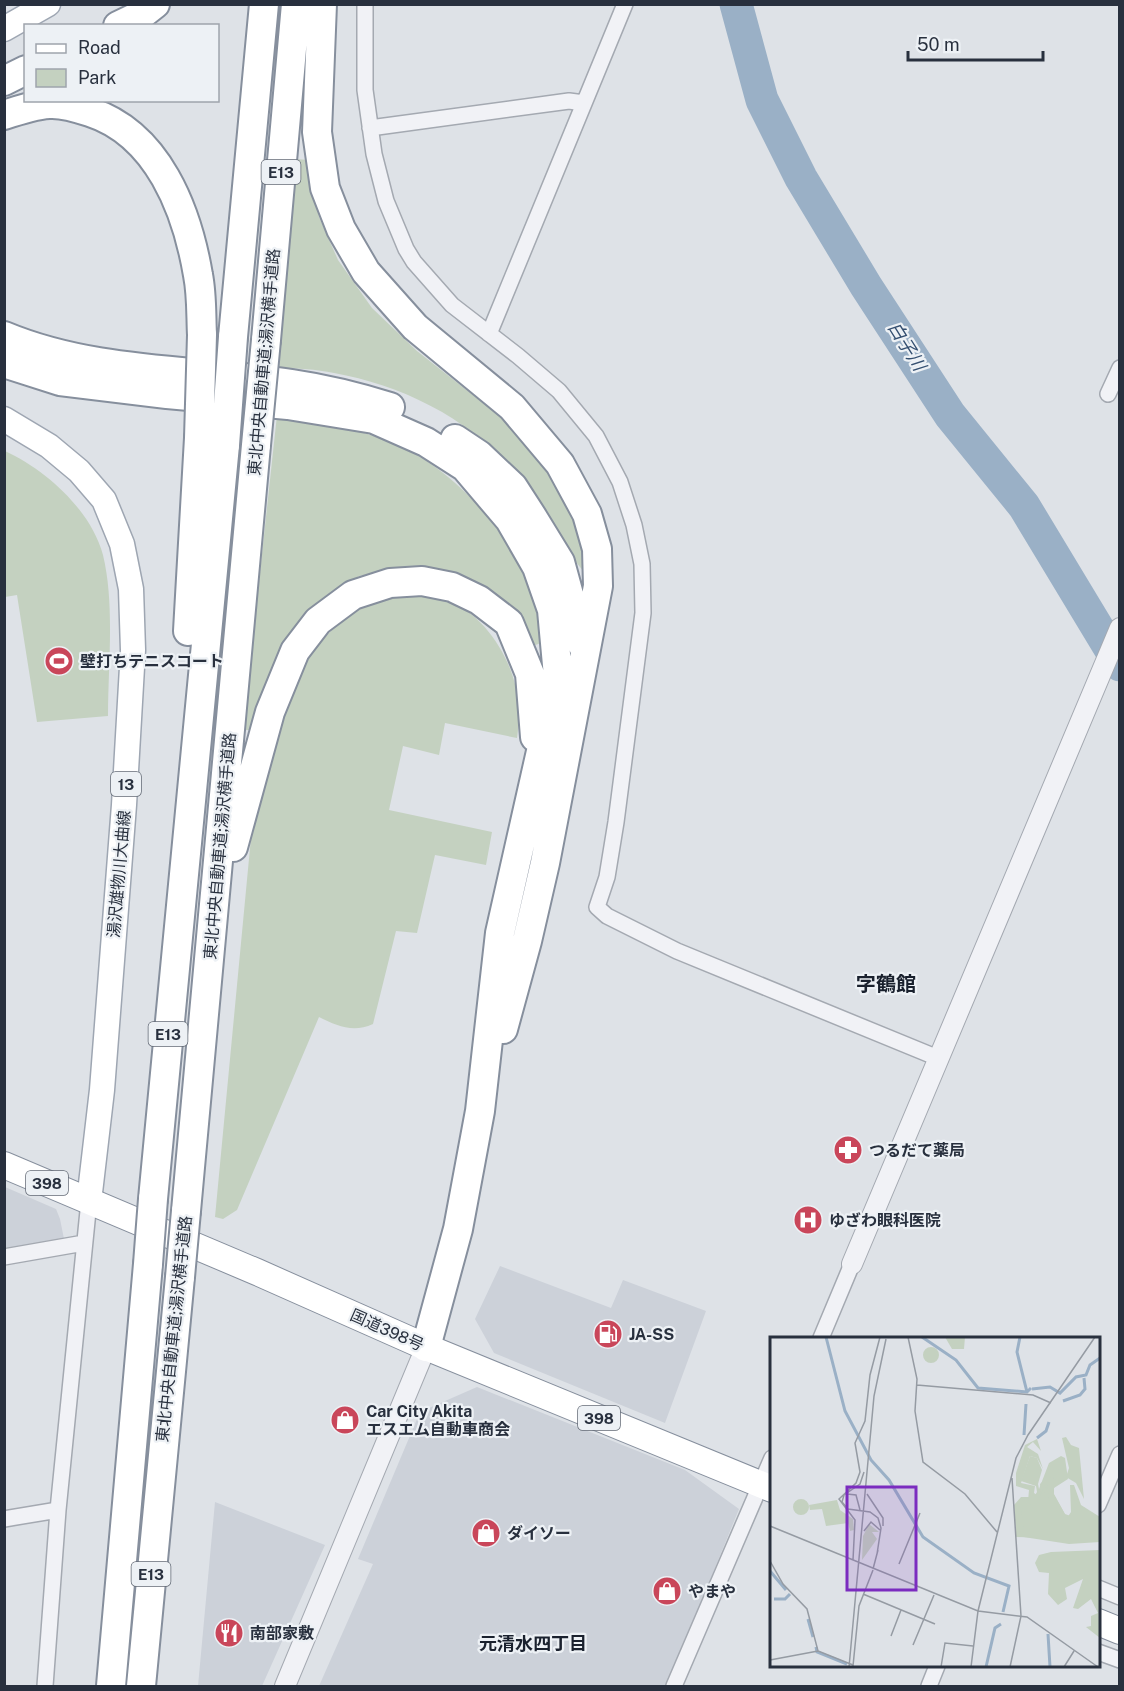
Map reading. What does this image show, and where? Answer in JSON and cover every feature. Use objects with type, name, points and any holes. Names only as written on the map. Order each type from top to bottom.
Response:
[{"type":"highway","points":[[122,24],[141,15],[155,4]]},
{"type":"highway","name":"東北中央自動車道;湯沢横手道路","points":[[111,1678],[183,870],[181,754],[212,442],[233,337],[264,4]]},
{"type":"highway","name":"東北中央自動車道;湯沢横手道路","points":[[141,1683],[214,918],[296,4]]},
{"type":"highway","points":[[322,4],[317,132],[325,188],[341,230],[366,272],[415,327],[512,407],[560,464],[587,514],[597,549],[598,586],[527,941],[480,1111]]},
{"type":"highway","points":[[4,81],[24,71]]},
{"type":"highway","points":[[4,115],[28,107],[51,104],[81,109],[108,118],[138,139],[169,182],[187,226],[199,277],[212,442]]},
{"type":"highway","points":[[4,336],[36,349],[96,363],[291,384],[351,395],[402,411],[438,428],[479,455],[513,487],[528,510],[560,562],[585,654]]},
{"type":"highway","points":[[4,363],[60,381],[288,405],[374,419],[426,442],[465,467],[510,520],[537,567],[552,610],[558,676],[500,933],[480,1111],[458,1229],[426,1347]]},
{"type":"highway","points":[[214,918],[270,712],[295,651],[318,621],[353,595],[390,583],[422,581],[452,587],[479,600],[509,623],[530,674],[537,766]]},
{"type":"highway","name":"国道398号","points":[[4,1166],[258,1272],[426,1347],[766,1487]]},
{"type":"highway","points":[[1100,1623],[1119,1631]]},
{"type":"main road","points":[[4,29],[48,4]]},
{"type":"main road","name":"湯沢雄物川大曲線","points":[[4,419],[49,446],[79,471],[104,500],[122,544],[131,589],[133,650],[124,816],[102,1090],[89,1200]]},
{"type":"street","points":[[365,4],[365,90],[374,154],[386,201],[406,249],[414,262],[452,304],[559,391],[596,436],[620,482],[634,525],[642,564],[641,625],[616,822],[607,877],[597,907],[607,916],[677,951],[938,1058]]},
{"type":"street","points":[[489,334],[625,4]]},
{"type":"street","points":[[370,128],[569,100],[584,103]]},
{"type":"street","points":[[1108,394],[1119,368]]},
{"type":"street","points":[[821,1337],[1119,628]]},
{"type":"street","points":[[45,1686],[58,1510],[89,1200]]},
{"type":"street","points":[[4,1257],[84,1244]]},
{"type":"street","points":[[285,1686],[426,1347]]},
{"type":"street","points":[[1100,1500],[1119,1454]]},
{"type":"street","points":[[674,1686],[766,1487],[770,1464]]},
{"type":"street","points":[[4,1519],[58,1510]]},
{"type":"street","points":[[1100,1589],[1119,1597]]},
{"type":"street","points":[[1100,1653],[1119,1660]]},
{"type":"street","points":[[929,1686],[936,1667]]},
{"type":"shaded area","points":[[5,1187],[56,1209],[64,1239],[5,1249]]},
{"type":"shaded area","points":[[500,1266],[611,1308],[623,1280],[706,1311],[665,1423],[494,1353],[475,1319]]},
{"type":"shaded area","points":[[477,1387],[685,1470],[739,1509],[667,1686],[319,1686],[373,1564],[358,1559],[420,1412]]},
{"type":"shaded area","points":[[215,1502],[325,1545],[262,1686],[198,1686]]},
{"type":"green space","points":[[296,159],[309,160],[319,217],[338,260],[372,308],[417,351],[497,414],[534,452],[565,496],[587,548],[591,580],[516,476],[499,456],[458,422],[435,408],[385,386],[327,372],[279,367]]},
{"type":"green space","points":[[277,415],[369,434],[419,456],[443,472],[489,518],[519,560],[533,588],[546,641],[533,646],[518,619],[391,570],[359,576],[331,592],[308,615],[287,646],[261,695],[252,730],[243,730]]},
{"type":"green space","points":[[5,451],[36,469],[65,493],[78,507],[97,538],[103,555],[109,594],[108,716],[37,722],[17,595],[5,597]]},
{"type":"green space","points":[[401,594],[419,594],[447,600],[476,618],[499,647],[514,680],[519,715],[517,738],[445,723],[439,755],[403,746],[389,810],[492,832],[486,865],[435,855],[417,933],[396,931],[373,1024],[352,1028],[339,1026],[319,1017],[237,1210],[223,1219],[215,1217],[254,806],[276,721],[309,653],[352,612],[375,601]]},
{"type":"waterway","name":"白子川","points":[[736,4],[762,100],[801,178],[866,286],[950,415],[1024,506],[1120,665]]},
{"type":"place","name":"壁打ちテニスコート","points":[[59,661]]},
{"type":"place","name":"つるだて薬局","points":[[848,1150]]},
{"type":"place","name":"ゆざわ眼科医院","points":[[808,1220]]},
{"type":"place","name":"JA-SS","points":[[608,1334]]},
{"type":"place","name":"Car City Akita エスエム自動車商会","points":[[345,1420]]},
{"type":"place","name":"ダイソー","points":[[486,1533]]},
{"type":"place","name":"やまや","points":[[667,1591]]},
{"type":"place","name":"南部家敷","points":[[229,1633]]},
{"type":"district","name":"字鶴館","points":[[886,984]]},
{"type":"district","name":"元清水四丁目","points":[[533,1643]]}]
